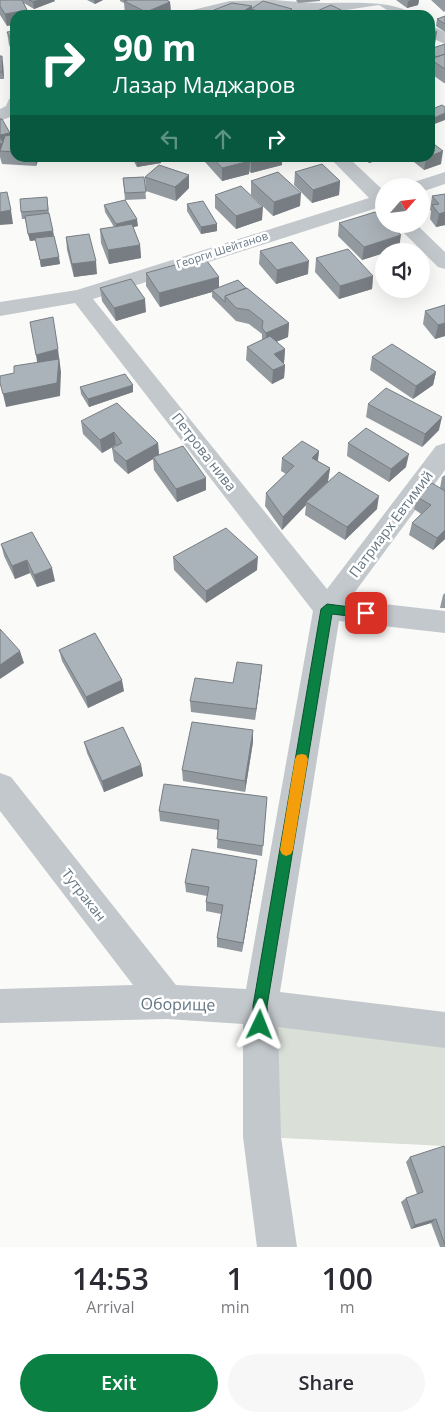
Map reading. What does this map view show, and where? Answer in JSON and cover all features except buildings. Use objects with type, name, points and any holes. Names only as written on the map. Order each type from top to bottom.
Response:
[{"type":"street","points":[[207,10],[230,6],[264,4],[326,8],[382,0],[398,10]]},
{"type":"street","points":[[343,162],[375,192]]},
{"type":"street","points":[[430,183],[445,178]]},
{"type":"street","name":"Георги Шейтанов","points":[[0,309],[80,296],[375,203]]},
{"type":"street","points":[[415,233],[445,263]]},
{"type":"street","name":"Петрова нива","points":[[80,296],[327,609]]},
{"type":"street","name":"Патриарх Евтимий","points":[[278,1247],[262,1138],[260,1006],[327,609],[445,452]]},
{"type":"street","points":[[327,609],[445,622]]},
{"type":"street","name":"Тутракан","points":[[0,788],[167,1002]]},
{"type":"street","name":"Оборище","points":[[0,1006],[167,1002],[260,1006],[445,1030]]},
{"type":"shaded area","points":[[260,1007],[445,1030],[445,1146],[262,1137]]},
{"type":"slow traffic","points":[[286,850],[302,759]]},
{"type":"route","points":[[260,1025],[260,1006],[327,609],[366,613]]}]
